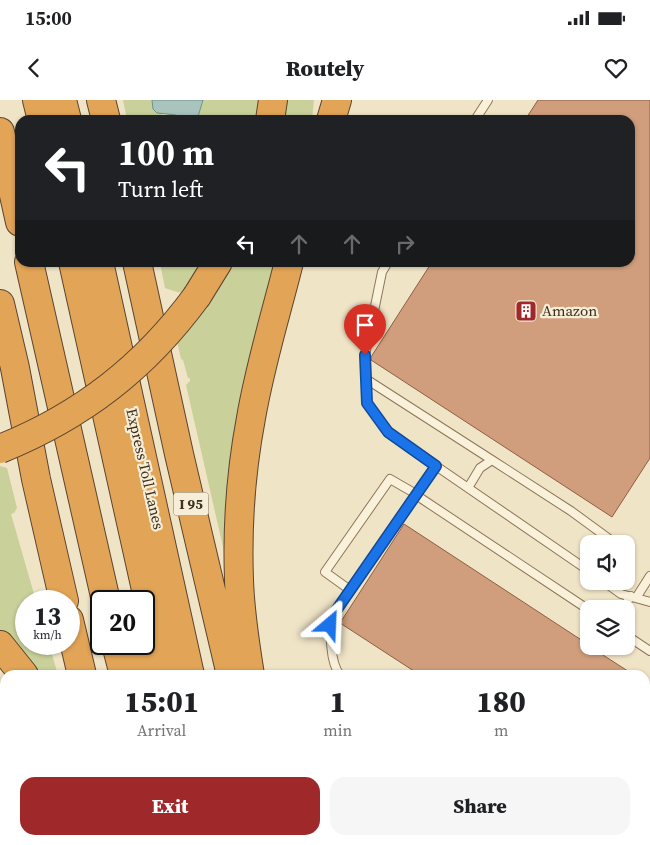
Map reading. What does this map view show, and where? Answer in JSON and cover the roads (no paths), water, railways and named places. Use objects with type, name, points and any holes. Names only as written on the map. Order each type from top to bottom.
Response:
[{"type":"highway","points":[[19,100],[22,115]]},
{"type":"highway","points":[[37,100],[41,115]]},
{"type":"highway","points":[[62,100],[66,115]]},
{"type":"highway","points":[[101,100],[105,115]]},
{"type":"highway","points":[[271,115],[273,100]]},
{"type":"highway","points":[[320,115],[321,100]]},
{"type":"highway","points":[[333,115],[337,100]]},
{"type":"highway","points":[[0,132],[15,200]]},
{"type":"highway","points":[[30,267],[104,590]]},
{"type":"highway","points":[[55,267],[128,590]]},
{"type":"highway","points":[[74,267],[164,670]]},
{"type":"highway","name":"Express Toll Lanes","points":[[100,267],[189,670]]},
{"type":"highway","name":"I 95","points":[[138,267],[179,454],[230,670]]},
{"type":"highway","points":[[0,449],[58,422],[116,383],[162,340],[197,296],[215,267]]},
{"type":"highway","points":[[249,670],[242,620],[239,580],[238,545],[242,480],[254,399],[288,267]]},
{"type":"highway","points":[[0,304],[15,368],[36,479],[61,590]]},
{"type":"highway","points":[[0,381],[14,430],[36,479]]},
{"type":"highway","points":[[0,645],[20,670]]},
{"type":"highway","points":[[77,655],[81,670]]},
{"type":"highway","points":[[119,655],[123,670]]},
{"type":"highway","points":[[140,655],[143,670]]},
{"type":"lane","points":[[478,115],[488,100]]},
{"type":"lane","points":[[385,267],[382,272],[365,355],[367,403],[388,432],[580,566]]},
{"type":"lane","points":[[366,379],[571,511],[604,535]]},
{"type":"lane","points":[[468,488],[480,468],[492,460]]},
{"type":"lane","points":[[336,670],[332,655],[330,625],[333,615],[436,466]]},
{"type":"lane","points":[[350,590],[325,572],[390,479],[416,494],[580,604]]},
{"type":"lane","points":[[630,600],[650,576]]},
{"type":"lane","points":[[615,590],[621,594],[650,602]]},
{"type":"lane","points":[[635,641],[650,651]]},
{"type":"water","points":[[152,100],[203,100],[198,115],[157,113],[153,109]]},
{"type":"place","name":"Amazon","points":[[526,311]]}]
